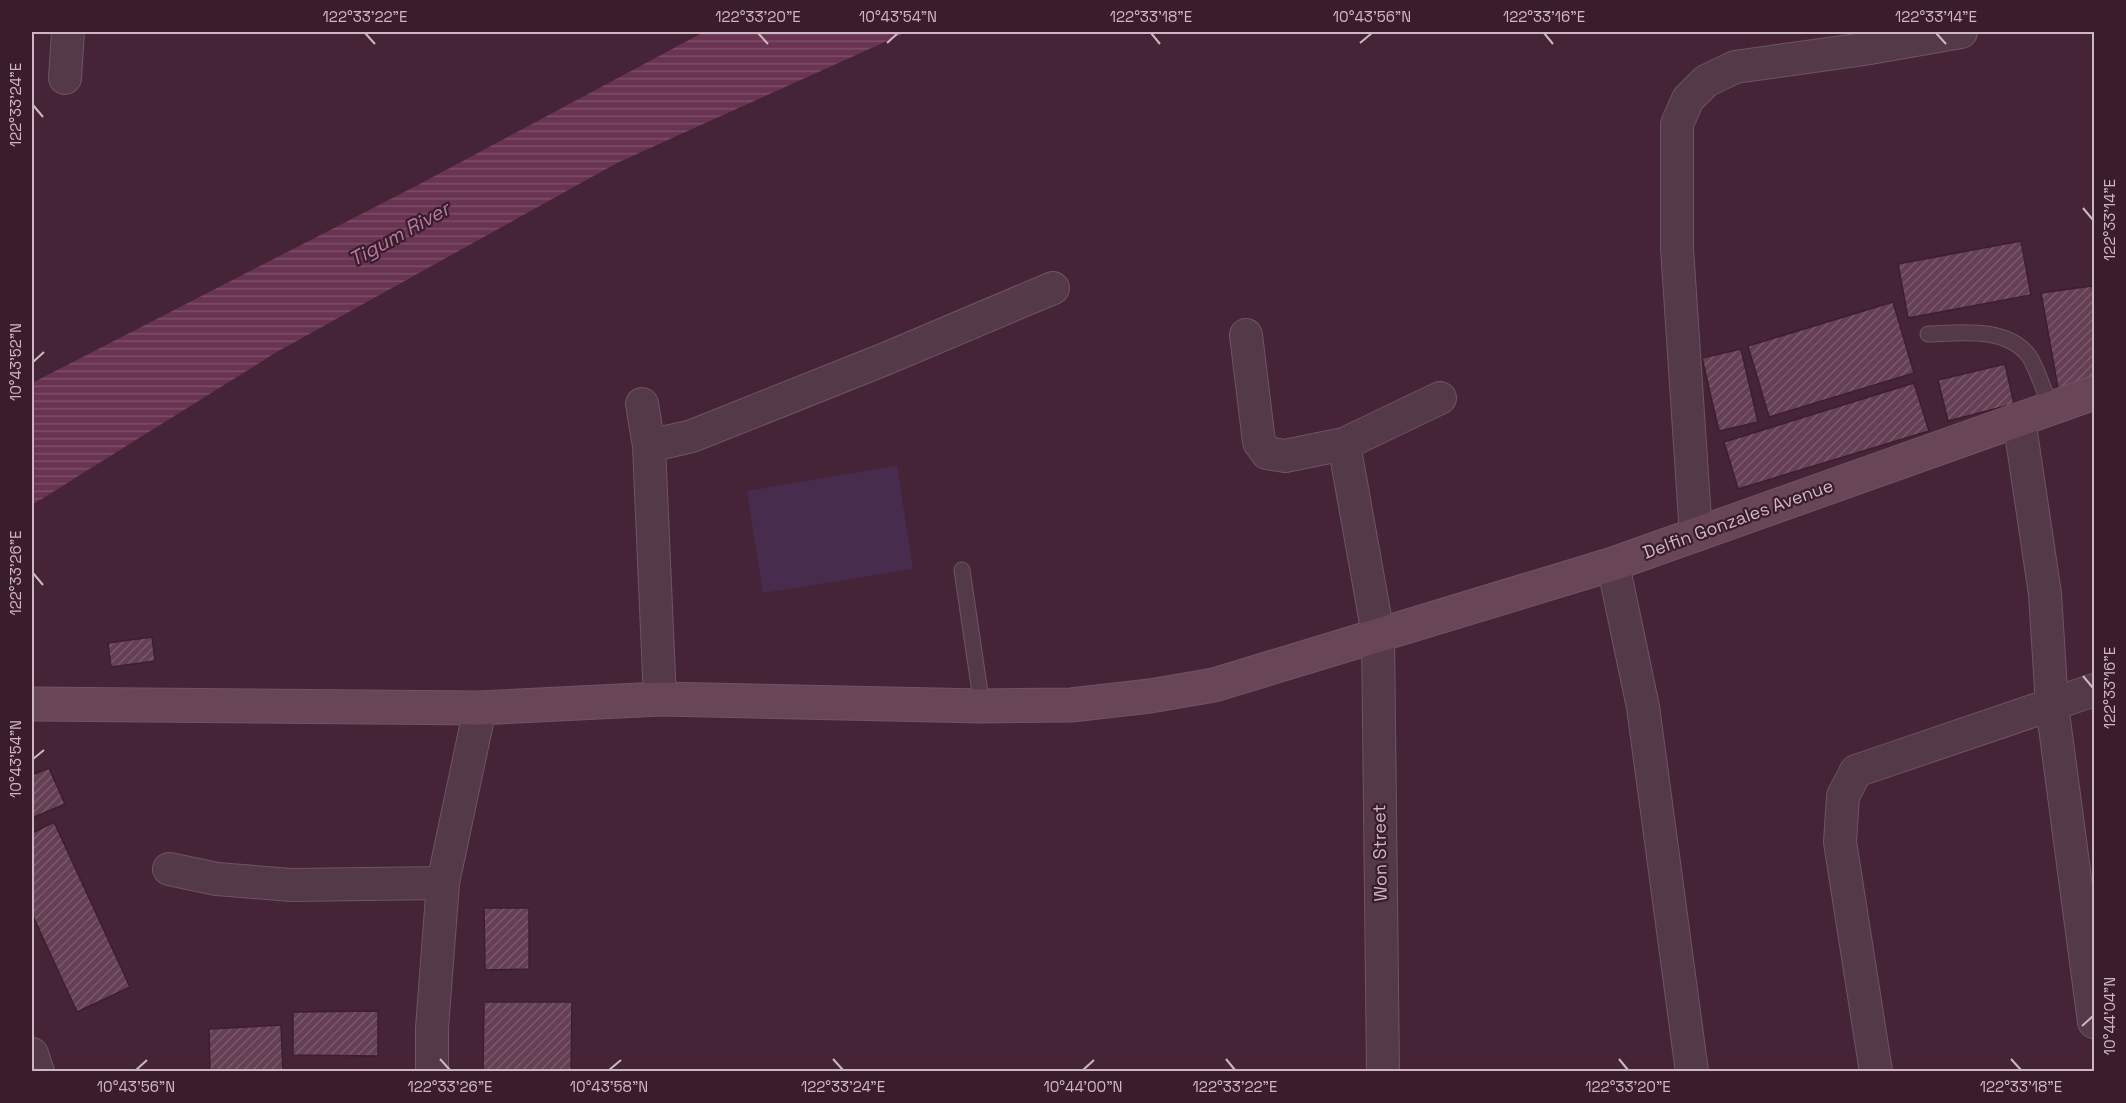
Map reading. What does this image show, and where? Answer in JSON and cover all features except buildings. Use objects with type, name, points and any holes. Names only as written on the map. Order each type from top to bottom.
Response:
[{"type":"street","points":[[65,78],[68,32]]},
{"type":"street","points":[[1695,535],[1677,248],[1677,124],[1688,99],[1706,81],[1735,67],[1864,49],[1961,32]]},
{"type":"street","points":[[649,446],[692,436],[885,359],[1053,288]]},
{"type":"street","points":[[1246,335],[1259,442],[1268,453],[1285,456],[1344,444],[1440,398]]},
{"type":"street","name":"Delfin Gonzales Avenue","points":[[32,704],[480,708],[660,699],[982,706],[1071,705],[1150,696],[1203,687],[1613,564],[2094,393]]},
{"type":"street","points":[[642,404],[649,446],[660,699]]},
{"type":"street","points":[[2019,419],[2045,594],[2052,705],[2094,1022]]},
{"type":"street","name":"Won Street","points":[[1344,444],[1378,634],[1383,1071]]},
{"type":"street","points":[[1613,564],[1643,707],[1692,1071]]},
{"type":"street","points":[[1876,1071],[1840,842],[1843,796],[1856,771],[2094,690]]},
{"type":"street","points":[[432,1071],[432,1028],[443,882],[480,708]]},
{"type":"street","points":[[169,869],[217,879],[291,885],[443,882]]},
{"type":"street","points":[[32,1054],[38,1071]]},
{"type":"lane","points":[[1928,334],[1998,335],[2012,342],[2028,356],[2051,408]]},
{"type":"lane","points":[[962,570],[982,706]]},
{"type":"shaded area","points":[[897,466],[913,569],[763,593],[747,491]]},
{"type":"water","name":"Tigum River","points":[[704,32],[907,32],[617,163],[275,353],[32,505],[32,383],[416,186]]}]
